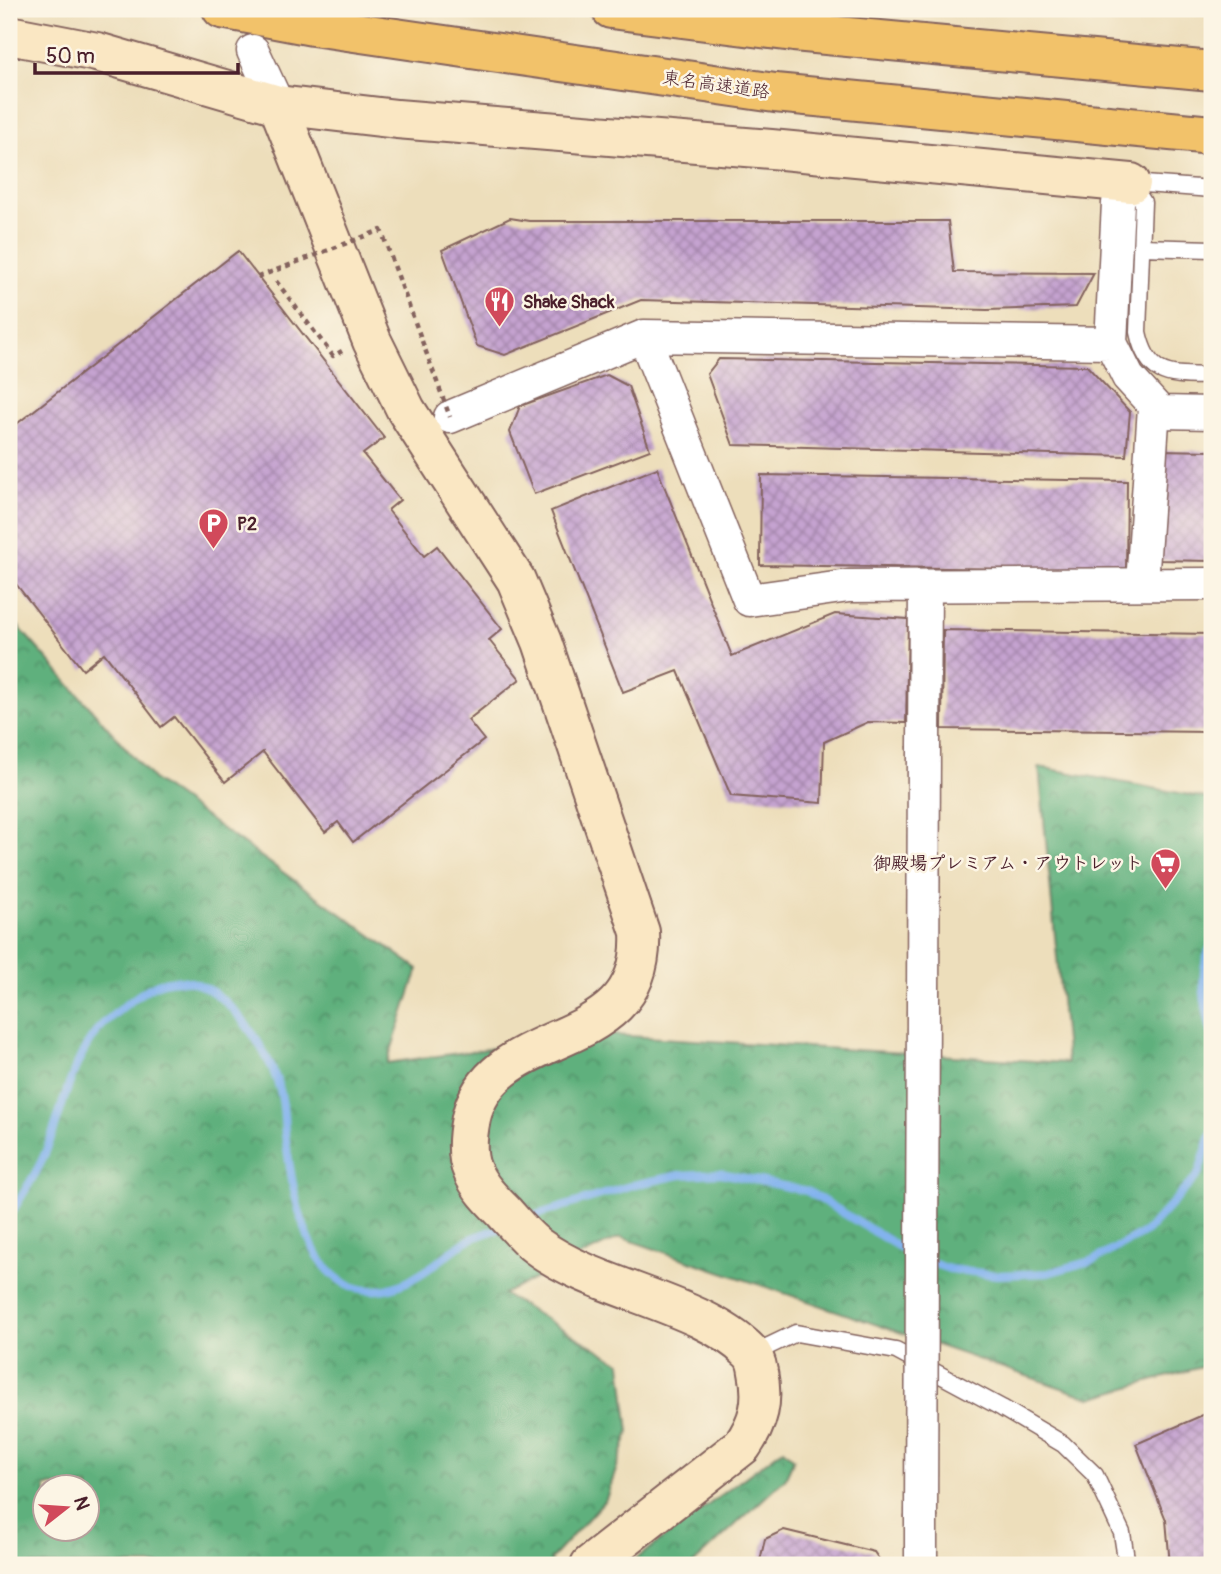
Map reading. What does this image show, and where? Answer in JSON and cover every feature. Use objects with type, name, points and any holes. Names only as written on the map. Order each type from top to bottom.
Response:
[{"type":"highway","name":"東名高速道路","points":[[222,9],[313,26],[775,93],[1212,135]]},
{"type":"highway","points":[[611,9],[794,32],[1212,71]]},
{"type":"street","points":[[9,35],[97,52],[278,105],[397,118],[785,150],[1124,193],[1111,343],[1128,377],[1160,412],[1212,413]]},
{"type":"street","points":[[253,51],[278,105],[372,341],[406,410],[516,580],[542,642],[640,932],[641,955],[635,977],[612,1011],[590,1025],[513,1062],[487,1081],[475,1101],[479,1166],[500,1181],[543,1240],[576,1267],[715,1327],[752,1354],[761,1384],[762,1405],[755,1428],[742,1446],[590,1565]]},
{"type":"street","points":[[450,417],[644,336],[1111,343]]},
{"type":"street","points":[[644,336],[749,600],[849,586],[1212,584]]},
{"type":"street","points":[[1142,584],[1154,407]]},
{"type":"street","points":[[921,1565],[925,586]]},
{"type":"lane","points":[[1124,193],[1212,189]]},
{"type":"lane","points":[[1124,193],[1143,202],[1138,332],[1149,361],[1170,376],[1212,376]]},
{"type":"lane","points":[[1142,247],[1212,249]]},
{"type":"lane","points":[[752,1354],[796,1334],[896,1351],[1002,1408],[1063,1444],[1095,1475],[1122,1532],[1127,1565]]},
{"type":"path","points":[[258,277],[381,230],[450,417]]},
{"type":"path","points":[[318,254],[322,265]]},
{"type":"path","points":[[276,281],[333,356],[352,346]]},
{"type":"green space","points":[[9,616],[154,780],[418,969],[387,1063],[596,1034],[1067,1063],[1039,767],[1212,799],[1212,1364],[1091,1398],[620,1237],[503,1294],[621,1363],[629,1432],[606,1499],[550,1560],[553,1565],[9,1565]]},
{"type":"green space","points":[[783,1449],[794,1459],[785,1479],[692,1565],[628,1565]]},
{"type":"building","points":[[510,218],[529,221],[948,221],[954,272],[1094,273],[1076,307],[987,310],[641,300],[505,355],[477,346],[442,250]]},
{"type":"building","name":"P2","points":[[238,251],[384,438],[363,454],[400,500],[388,510],[424,556],[437,546],[502,629],[489,640],[520,679],[468,720],[484,740],[353,842],[338,822],[325,832],[263,752],[225,782],[174,717],[161,727],[104,653],[83,670],[9,575],[9,430]]},
{"type":"building","points":[[719,359],[1087,366],[1130,412],[1126,456],[733,445],[707,374]]},
{"type":"building","points":[[607,375],[628,386],[650,450],[534,494],[510,432],[520,406]]},
{"type":"building","points":[[1159,450],[1212,451],[1212,561],[1158,560]]},
{"type":"building","points":[[657,468],[732,656],[835,614],[908,619],[906,723],[868,722],[824,742],[822,803],[731,796],[678,671],[623,692],[551,511]]},
{"type":"building","points":[[761,475],[1127,481],[1126,571],[760,565]]},
{"type":"building","points":[[943,630],[1212,634],[1212,732],[942,729]]},
{"type":"building","points":[[1212,1411],[1212,1565],[1170,1565],[1166,1520],[1136,1444]]},
{"type":"building","points":[[784,1530],[874,1552],[883,1565],[759,1565],[765,1539]]},
{"type":"waterway","points":[[1212,945],[1207,955],[1204,977],[1205,1000],[1212,1034]]},
{"type":"waterway","points":[[9,1217],[43,1158],[72,1075],[88,1043],[102,1025],[133,999],[150,987],[169,981],[188,982],[206,988],[223,1000],[238,1015],[264,1052],[281,1092],[291,1176],[303,1223],[312,1245],[338,1279],[357,1288],[387,1289],[415,1277],[465,1242],[505,1227]]},
{"type":"waterway","points":[[929,1262],[949,1269],[997,1275],[1048,1273],[1094,1260],[1147,1231],[1198,1175],[1212,1132]]},
{"type":"waterway","points":[[523,1219],[633,1185],[680,1175],[721,1173],[807,1191],[914,1256]]},
{"type":"place","name":"Shake Shack","points":[[500,329]]},
{"type":"place","name":"P2","points":[[214,551]]},
{"type":"place","name":"御殿場プレミアム・アウトレット","points":[[1166,890]]}]
